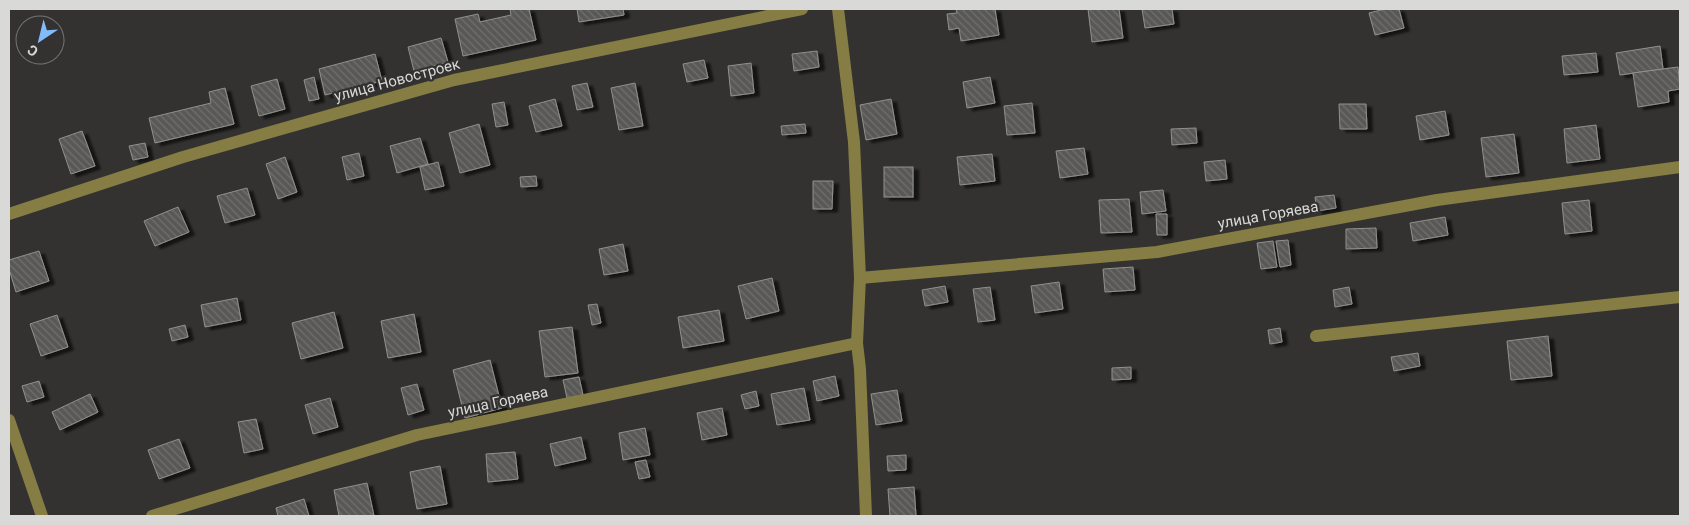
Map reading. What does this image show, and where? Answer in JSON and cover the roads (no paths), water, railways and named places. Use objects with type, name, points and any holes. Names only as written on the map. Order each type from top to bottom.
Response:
[{"type":"street","name":"улица Новостроек","points":[[9,214],[183,157],[454,80],[704,30],[766,12],[802,9]]},
{"type":"street","points":[[838,9],[854,142],[860,278],[857,343],[860,370],[866,516]]},
{"type":"street","name":"улица Горяева","points":[[860,278],[1157,252],[1437,200],[1680,167]]},
{"type":"street","points":[[1316,336],[1680,297]]},
{"type":"street","name":"улица Горяева","points":[[152,516],[416,436],[857,343]]},
{"type":"street","points":[[9,420],[42,516]]}]
